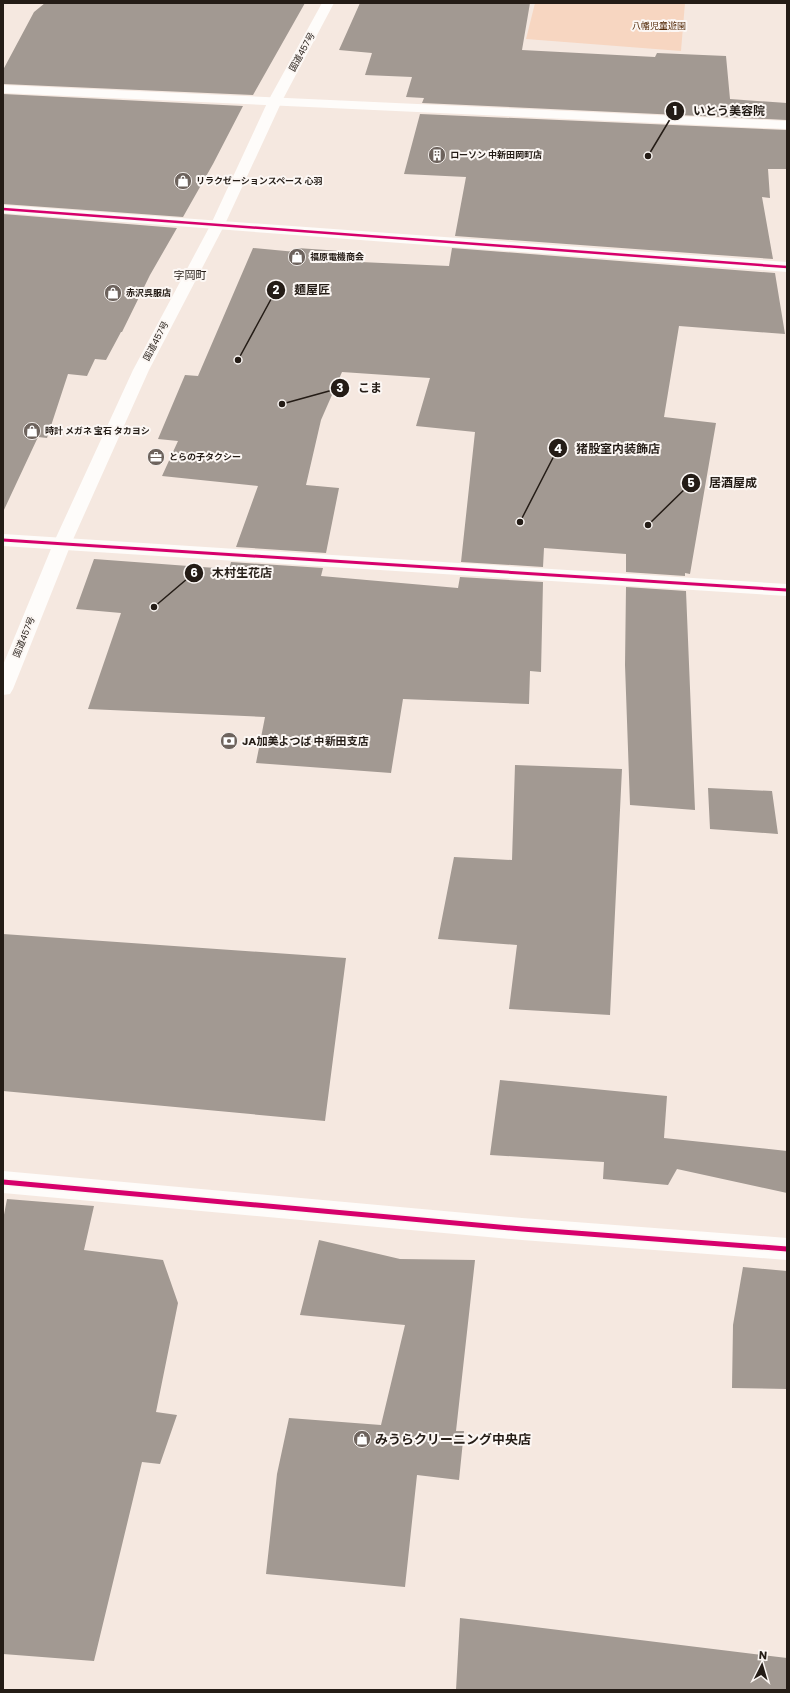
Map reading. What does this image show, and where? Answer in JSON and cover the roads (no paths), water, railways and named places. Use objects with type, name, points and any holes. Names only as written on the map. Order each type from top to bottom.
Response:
[{"type":"main road","name":"国道457号","points":[[3,689],[62,544],[141,370],[218,224],[275,101],[328,3]]},
{"type":"main road","points":[[3,89],[787,125]]},
{"type":"main road","points":[[3,209],[787,267]]},
{"type":"main road","points":[[3,540],[787,590]]},
{"type":"main road","points":[[3,1182],[522,1229],[787,1248]]},
{"type":"place","name":"ローソン 中新田岡町店","points":[[437,155]]},
{"type":"place","name":"いとう美容院","points":[[648,156]]},
{"type":"place","name":"リラクゼーションスペース 心羽","points":[[183,181]]},
{"type":"place","name":"福原電機商会","points":[[297,257]]},
{"type":"place","name":"赤沢呉服店","points":[[113,293]]},
{"type":"place","name":"麺屋匠","points":[[238,360]]},
{"type":"place","name":"こま","points":[[282,404]]},
{"type":"place","name":"時計 メガネ 宝石 タカヨシ","points":[[32,431]]},
{"type":"place","name":"とらの子タクシー","points":[[156,457]]},
{"type":"place","name":"猪股室内装飾店","points":[[520,522]]},
{"type":"place","name":"居酒屋成","points":[[648,525]]},
{"type":"place","name":"木村生花店","points":[[154,607]]},
{"type":"place","name":"JA加美よつば 中新田支店","points":[[229,741]]},
{"type":"place","name":"みうらクリーニング中央店","points":[[362,1439]]},
{"type":"district","name":"字岡町","points":[[190,275]]},
{"type":"park label","name":"八幡児童遊園","points":[[659,26]]}]
